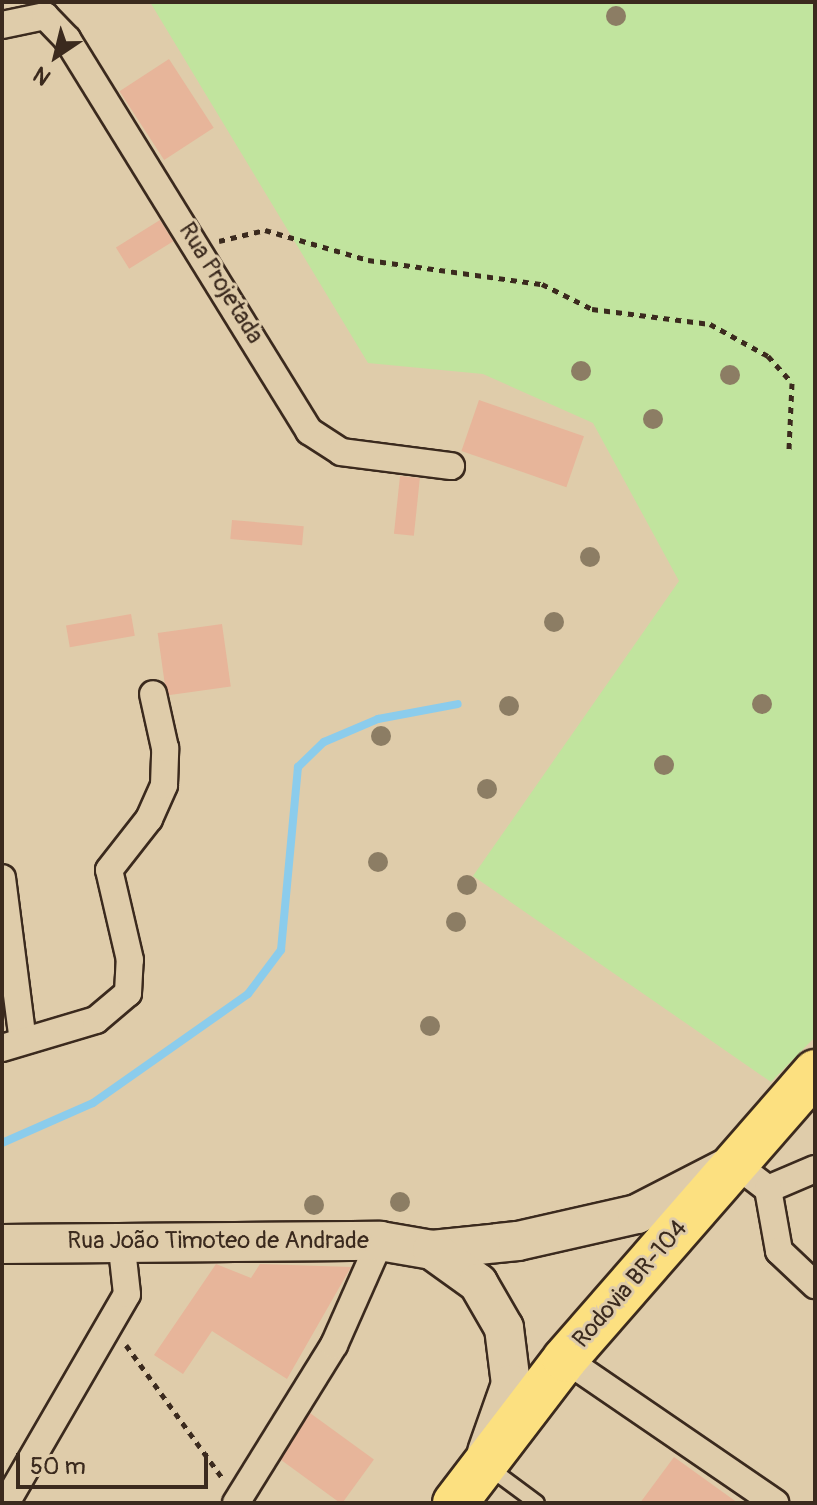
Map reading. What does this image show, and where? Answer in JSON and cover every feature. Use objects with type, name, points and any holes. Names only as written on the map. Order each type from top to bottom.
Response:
[{"type":"highway","name":"Rodovia BR-104","points":[[455,1503],[565,1359],[815,1072]]},
{"type":"main road","points":[[432,1250],[595,1226],[674,1198],[734,1163]]},
{"type":"main road","name":"Rua João Timoteo de Andrade","points":[[2,1244],[121,1240],[380,1241],[432,1250]]},
{"type":"main road","points":[[432,1250],[494,1305],[511,1355],[511,1384],[483,1463]]},
{"type":"street","name":"Rua Projetada","points":[[2,25],[45,16],[75,50],[195,239],[309,431],[341,452],[451,466]]},
{"type":"street","points":[[2,878],[12,1044],[96,1020],[128,993],[130,960],[109,870],[149,819],[164,785],[165,748],[153,694]]},
{"type":"street","points":[[734,1163],[768,1189],[779,1251],[815,1285]]},
{"type":"street","points":[[768,1189],[815,1169]]},
{"type":"street","points":[[6,1503],[121,1305],[128,1285],[121,1240]]},
{"type":"street","points":[[236,1503],[334,1345],[380,1241]]},
{"type":"street","points":[[565,1359],[775,1503]]},
{"type":"lane","points":[[483,1463],[537,1503]]},
{"type":"path","points":[[195,239],[265,230],[368,260],[542,284],[592,309],[710,324],[768,356],[792,383],[789,450]]},
{"type":"path","points":[[121,1305],[124,1342],[206,1449],[236,1503]]},
{"type":"green space","points":[[150,2],[815,2],[815,1037],[771,1082],[473,876],[679,581],[593,423],[483,374],[368,363]]},
{"type":"building","points":[[169,59],[214,128],[164,160],[120,91]]},
{"type":"building","points":[[160,220],[173,241],[129,269],[116,248]]},
{"type":"building","points":[[479,400],[584,436],[566,487],[461,451]]},
{"type":"building","points":[[400,476],[420,478],[414,536],[394,534]]},
{"type":"building","points":[[232,520],[304,526],[302,545],[230,539]]},
{"type":"building","points":[[131,614],[135,636],[70,647],[66,625]]},
{"type":"building","points":[[222,624],[231,686],[166,695],[158,633]]},
{"type":"building","points":[[216,1264],[251,1278],[260,1264],[351,1267],[287,1379],[212,1331],[183,1374],[154,1355]]},
{"type":"building","points":[[310,1413],[374,1459],[340,1503],[278,1457]]},
{"type":"building","points":[[674,1457],[738,1503],[640,1503]]},
{"type":"waterway","points":[[2,1143],[93,1103],[248,994],[281,950],[298,767],[324,742],[378,719],[458,704]]}]
